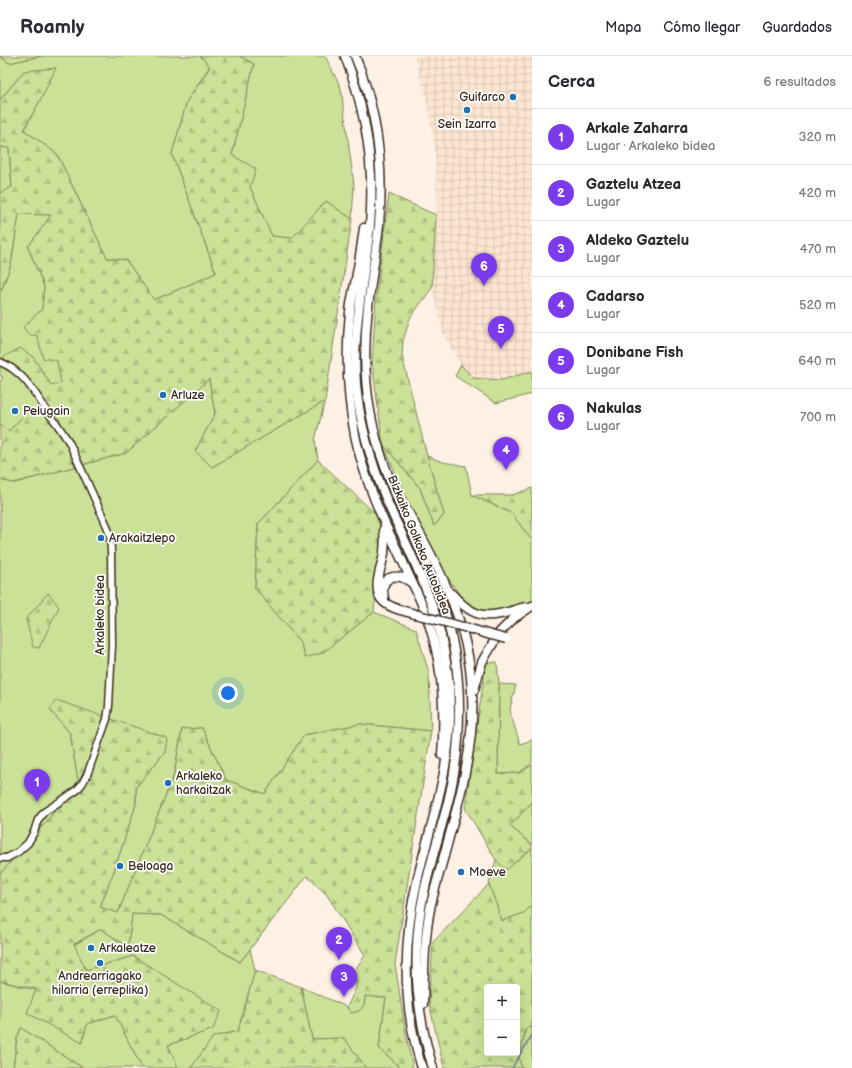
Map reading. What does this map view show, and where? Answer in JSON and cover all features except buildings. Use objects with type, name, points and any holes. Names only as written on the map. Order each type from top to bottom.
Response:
[{"type":"highway","name":"Bizkaiko Golkoko Autobidea","points":[[345,56],[354,81],[366,128],[370,171],[371,206],[356,327],[356,388],[363,428],[374,468],[427,591],[443,641],[448,669],[450,714],[449,743],[436,811],[415,891],[408,943],[408,1000],[414,1036],[422,1068]]},
{"type":"highway","name":"Bizkaiko Golkoko Autobidea","points":[[355,56],[369,94],[375,125],[380,177],[379,226],[365,340],[366,384],[370,412],[379,448],[395,494],[429,570],[446,618],[454,652],[459,700],[459,732],[455,770],[449,799],[426,884],[419,919],[417,977],[422,1027],[433,1068]]},
{"type":"highway","points":[[371,206],[365,221],[350,310],[347,355],[349,393],[355,435],[367,478],[381,517],[414,584],[433,635],[440,670],[444,716],[441,771],[443,777]]},
{"type":"highway","points":[[395,494],[402,499],[448,590],[464,639],[472,694],[473,714],[466,765],[431,906],[425,944],[422,1027]]},
{"type":"highway","points":[[381,517],[385,540],[377,585],[380,597],[387,604],[415,614],[468,628],[508,641]]},
{"type":"highway","points":[[387,604],[382,591],[385,582],[390,578],[400,576],[406,578],[414,584]]},
{"type":"highway","points":[[448,590],[463,606],[478,614],[495,615],[532,605]]},
{"type":"highway","points":[[472,694],[482,662],[499,633],[514,618],[532,605]]},
{"type":"street","name":"Arkaleko bidea","points":[[0,362],[17,372],[29,383],[61,429],[69,442],[107,526],[110,536],[111,550],[112,645],[107,719],[87,775],[76,791],[44,812],[38,820],[28,843],[18,852],[7,858],[0,858]]},
{"type":"shaded area","points":[[414,56],[532,56],[532,371],[502,380],[473,378],[461,365],[444,336],[432,288],[437,204],[435,148],[426,97]]},
{"type":"green space","points":[[0,56],[9,63],[42,56],[200,56],[210,66],[187,101],[172,154],[216,273],[154,300],[126,260],[107,258],[57,154],[24,130],[43,95],[24,71],[0,100]]},
{"type":"green space","points":[[0,56],[42,56],[9,63]]},
{"type":"green space","points":[[200,56],[239,56],[254,64],[232,155],[256,169],[250,187],[272,236],[292,238],[326,201],[352,219],[325,401],[212,467],[195,451],[215,414],[209,379],[126,453],[14,483],[0,480],[0,425],[9,431],[27,412],[45,411],[3,357],[20,348],[33,357],[51,385],[61,383],[57,361],[43,358],[37,335],[29,335],[23,327],[42,309],[44,286],[28,247],[51,215],[19,214],[11,264],[2,289],[0,289],[0,193],[12,187],[9,148],[0,147],[0,100],[24,71],[56,68],[24,130],[57,154],[107,258],[126,260],[154,300],[216,273],[172,154],[187,101],[210,67]]},
{"type":"green space","points":[[239,56],[325,56],[341,88],[354,185],[352,219],[326,201],[292,239],[272,236],[250,187],[232,155],[254,64]]},
{"type":"green space","points":[[0,147],[9,148],[12,188],[0,193]]},
{"type":"green space","points":[[389,194],[436,215],[432,288],[410,318],[403,341],[402,356],[427,456],[444,515],[434,526],[420,488],[383,444],[372,363],[376,298]]},
{"type":"green space","points":[[19,213],[52,215],[28,247],[44,286],[42,309],[37,335],[57,361],[62,383],[51,386],[33,357],[38,397],[46,411],[27,412],[9,431],[0,425],[0,382],[3,377],[0,376],[0,289],[2,289],[11,264]]},
{"type":"green space","points":[[461,365],[473,378],[502,380],[532,371],[532,394],[496,403],[455,376]]},
{"type":"green space","points":[[209,379],[215,414],[196,451],[212,467],[325,401],[315,440],[318,460],[258,524],[255,588],[300,642],[322,653],[374,612],[416,629],[429,673],[431,731],[360,724],[304,735],[265,794],[226,780],[202,728],[182,729],[174,775],[118,913],[100,907],[115,868],[136,804],[136,787],[165,752],[50,710],[70,733],[78,781],[47,821],[0,874],[0,480],[14,483],[126,453]]},
{"type":"green space","points":[[383,444],[420,488],[434,526],[444,515],[427,456],[443,462],[466,466],[472,495],[511,513],[532,539],[532,601],[506,610],[494,612],[479,611],[466,604],[445,574],[403,491]]},
{"type":"green space","points":[[318,460],[379,517],[382,538],[374,612],[322,653],[305,658],[300,642],[255,588],[258,524]]},
{"type":"green space","points":[[532,488],[532,539],[511,513],[472,495],[512,495]]},
{"type":"green space","points":[[48,593],[59,607],[39,648],[33,647],[26,619]]},
{"type":"green space","points":[[497,662],[499,684],[498,774],[519,773],[532,765],[532,802],[510,826],[532,845],[532,848],[506,870],[496,860],[465,808],[486,663]]},
{"type":"green space","points":[[499,684],[516,685],[510,709],[511,715],[520,744],[532,740],[532,763],[519,773],[498,774]]},
{"type":"green space","points":[[56,700],[167,738],[165,752],[136,787],[136,804],[115,868],[100,907],[118,913],[174,775],[182,729],[202,728],[226,780],[265,794],[304,735],[360,724],[431,731],[395,964],[413,1068],[401,1068],[379,1048],[386,998],[365,996],[364,1005],[359,1011],[351,1013],[347,1007],[356,988],[355,970],[365,955],[327,895],[307,876],[240,962],[161,915],[132,914],[128,947],[101,929],[74,944],[86,970],[133,956],[221,1011],[213,1029],[168,1045],[178,1068],[142,1068],[115,1015],[87,1024],[82,1043],[27,1013],[36,989],[0,981],[0,874],[47,821],[78,781],[70,733],[50,710]]},
{"type":"green space","points":[[532,802],[532,845],[510,826]]},
{"type":"green space","points":[[532,848],[532,905],[524,913],[502,921],[489,884],[496,860],[506,869]]},
{"type":"green space","points":[[489,884],[502,921],[524,913],[532,905],[532,1027],[526,1028],[520,1055],[520,984],[484,984],[484,1056],[520,1056],[519,1059],[522,1068],[444,1068],[429,1003],[433,942]]},
{"type":"green space","points":[[132,914],[161,915],[240,962],[250,949],[255,970],[238,1031],[213,1037],[191,1068],[178,1068],[168,1045],[213,1029],[133,956],[86,970],[74,945],[101,929],[128,947]]},
{"type":"green space","points":[[255,970],[301,987],[312,1039],[344,1038],[366,1068],[191,1068],[213,1037],[238,1031]]},
{"type":"green space","points":[[0,981],[36,990],[82,1043],[87,1024],[115,1015],[142,1068],[83,1068],[21,1028],[17,1038],[13,1068],[0,1068]]},
{"type":"green space","points":[[301,987],[347,1007],[351,1013],[364,1005],[365,996],[386,998],[379,1048],[401,1068],[366,1068],[344,1038],[312,1039]]},
{"type":"green space","points":[[526,1027],[532,1027],[532,1068],[522,1068],[519,1059]]},
{"type":"green space","points":[[21,1028],[83,1068],[13,1068],[17,1038]]},
{"type":"waterway","points":[[512,1068],[532,1035]]},
{"type":"place","name":"Guifarco","points":[[513,97]]},
{"type":"place","name":"Sein Izarra","points":[[467,110]]},
{"type":"place","name":"Nakulas","points":[[484,286]]},
{"type":"place","name":"Donibane Fish","points":[[501,349]]},
{"type":"place","name":"Arluze","points":[[163,395]]},
{"type":"place","name":"Pelugain","points":[[15,411]]},
{"type":"place","name":"Cadarso","points":[[506,470]]},
{"type":"place","name":"Arakaitzlepo","points":[[101,538]]},
{"type":"place","name":"Arkaleko harkaitzak","points":[[168,783]]},
{"type":"place","name":"Arkale Zaharra","points":[[37,802]]},
{"type":"place","name":"Beloaga","points":[[120,866]]},
{"type":"place","name":"Moeve","points":[[461,872]]},
{"type":"place","name":"Arkaleatze","points":[[91,948]]},
{"type":"place","name":"Gaztelu Atzea","points":[[339,960]]},
{"type":"place","name":"Andrearriagako hilarria (erreplika)","points":[[100,963]]},
{"type":"place","name":"Aldeko Gaztelu","points":[[344,997]]}]
